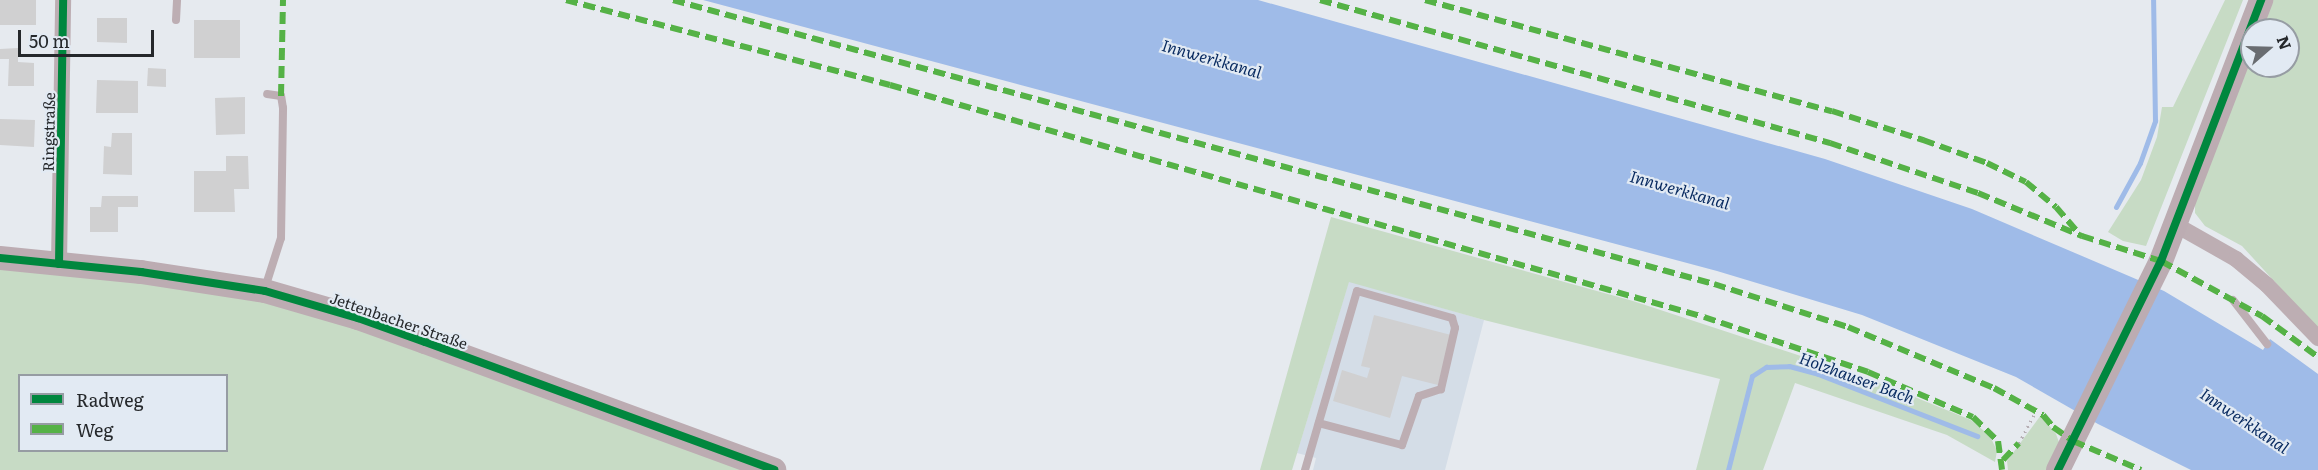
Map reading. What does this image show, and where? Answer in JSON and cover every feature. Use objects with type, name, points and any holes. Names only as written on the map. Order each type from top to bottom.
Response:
[{"type":"street","name":"Ringstraße","points":[[59,264],[63,0]]},
{"type":"street","points":[[2058,470],[2161,261],[2261,0]]},
{"type":"street","points":[[2176,225],[2236,259],[2267,285],[2318,338]]},
{"type":"street","name":"Jettenbacher Straße","points":[[0,258],[214,281],[265,291],[403,334],[774,470]]},
{"type":"lane","points":[[176,20],[177,0]]},
{"type":"lane","points":[[265,291],[281,238],[283,132],[281,96],[267,94]]},
{"type":"lane","points":[[1305,470],[1357,291],[1452,318],[1455,328],[1441,389],[1419,396],[1402,445],[1319,423]]},
{"type":"lane","points":[[2233,300],[2267,344]]},
{"type":"path","points":[[2019,443],[2036,411]]},
{"type":"shaded area","points":[[1349,281],[1484,320],[1445,470],[1313,470],[1316,458],[1297,453]]},
{"type":"green space","points":[[2225,0],[2243,0],[2146,246],[2123,241],[2108,232],[2141,180],[2157,137],[2162,107],[2173,107]]},
{"type":"green space","points":[[2272,0],[2318,0],[2318,329],[2242,246],[2205,226],[2195,213],[2195,199],[2242,78],[2300,78],[2300,18],[2265,18]]},
{"type":"green space","points":[[1331,217],[1633,301],[1868,378],[1971,420],[1990,436],[1997,451],[1995,462],[1947,435],[1795,383],[1763,470],[1696,470],[1720,379],[1484,320],[1349,282],[1292,470],[1260,470]]},
{"type":"green space","points":[[0,267],[157,282],[280,304],[382,334],[743,470],[0,470]]},
{"type":"green space","points":[[2041,415],[2056,434],[2060,445],[2049,470],[2008,470],[2007,461]]},
{"type":"water","name":"Innwerkkanal","points":[[703,0],[1258,0],[1825,159],[1972,209],[2164,291],[2263,350],[2270,339],[2318,374],[2318,470],[2191,470],[2098,424],[2016,377],[1862,315],[1717,271]]},
{"type":"building","points":[[0,0],[36,0],[36,25],[0,25]]},
{"type":"building","points":[[97,18],[127,18],[127,43],[97,42]]},
{"type":"building","points":[[194,20],[240,20],[240,58],[194,58]]},
{"type":"building","points":[[18,48],[18,62],[34,63],[34,86],[8,86],[9,59],[0,59],[0,49]]},
{"type":"building","points":[[148,68],[166,69],[166,87],[147,86]]},
{"type":"building","points":[[97,80],[138,81],[138,113],[96,113]]},
{"type":"building","points":[[245,97],[245,134],[216,135],[215,98]]},
{"type":"building","points":[[0,119],[35,120],[34,147],[0,145]]},
{"type":"building","points":[[112,133],[132,133],[132,175],[103,174],[104,146],[111,147]]},
{"type":"building","points":[[226,156],[248,156],[249,189],[234,189],[235,212],[194,212],[194,171],[226,171]]},
{"type":"building","points":[[102,196],[138,196],[138,207],[118,207],[118,232],[90,232],[90,207],[101,207]]},
{"type":"building","points":[[1374,315],[1451,335],[1438,385],[1402,376],[1390,418],[1333,401],[1342,370],[1367,378],[1370,368],[1361,366]]},
{"type":"waterway","name":"Holzhauser Bach","points":[[2116,207],[2140,163],[2155,121],[2153,0]]},
{"type":"waterway","name":"Holzhauser Bach","points":[[1728,470],[1752,376],[1766,367],[1789,366],[1818,374],[1977,436]]},
{"type":"marked path","points":[[281,96],[283,0]]},
{"type":"marked path","points":[[566,0],[890,85],[1704,317],[1868,372],[1973,417],[1998,441],[2002,470]]},
{"type":"marked path","points":[[673,0],[1714,284],[1848,327],[1994,388],[2043,415],[2053,427],[2073,441],[2141,470]]},
{"type":"marked path","points":[[1320,0],[1830,143],[1978,193],[2082,236],[2161,261],[2262,316],[2318,357]]},
{"type":"marked path","points":[[1425,0],[1832,111],[1923,140],[1987,163],[2026,182],[2056,207],[2079,233]]},
{"type":"marked path","points":[[2003,460],[2019,443]]},
{"type":"cycle path","points":[[59,264],[63,0]]},
{"type":"cycle path","points":[[2058,470],[2161,261],[2261,0]]},
{"type":"cycle path","points":[[0,258],[141,272],[265,291],[358,318],[774,470]]}]
